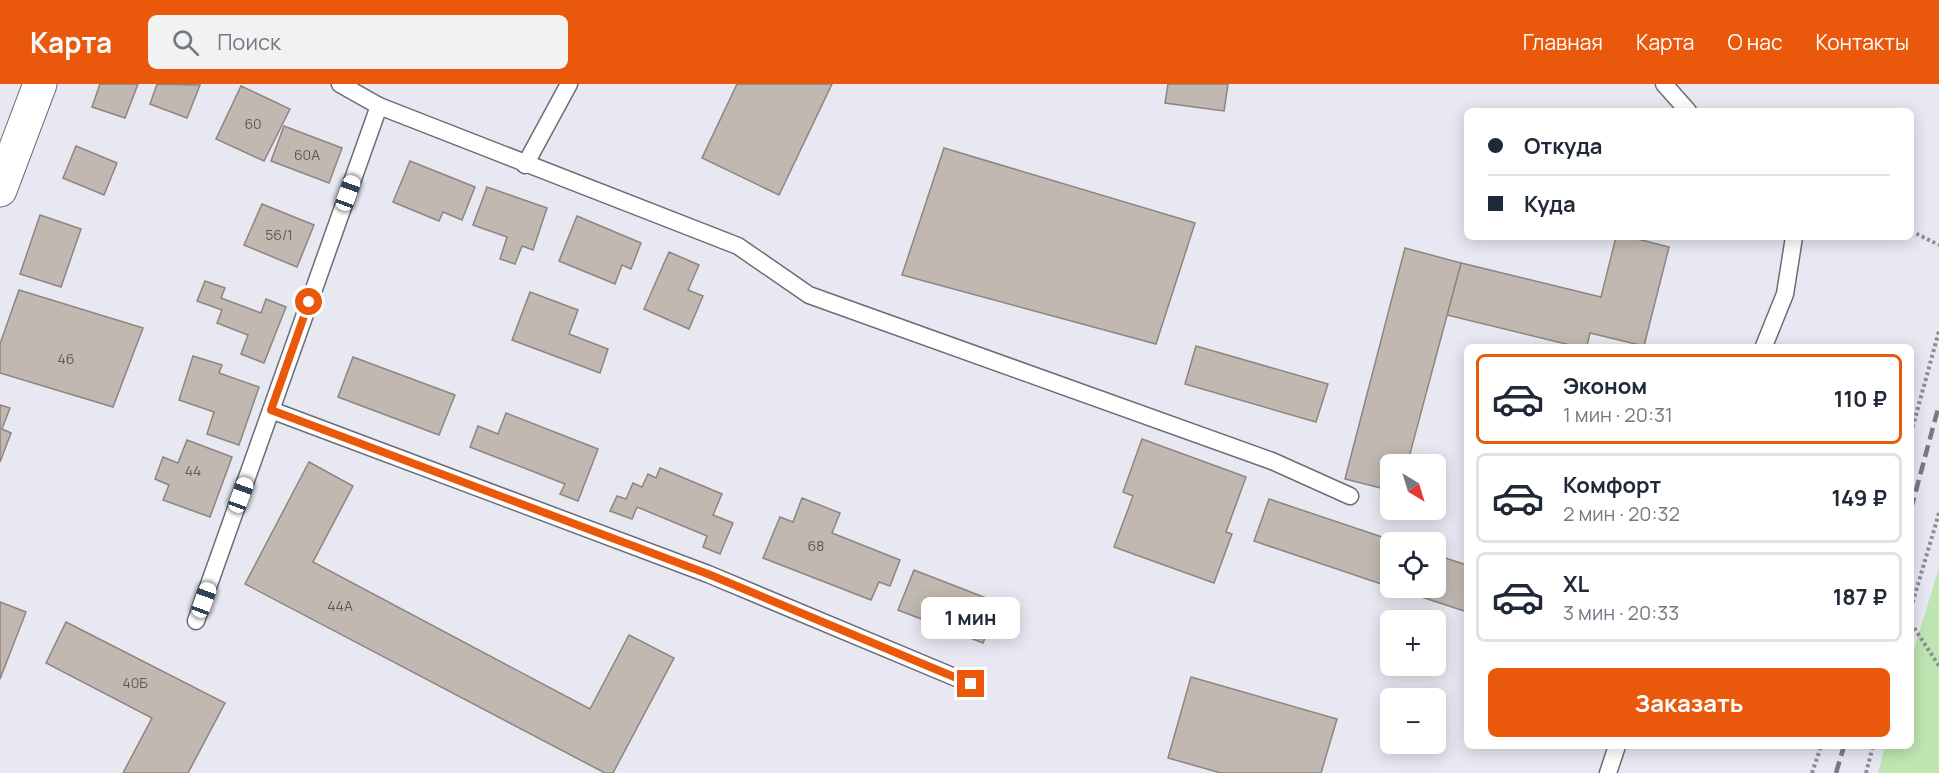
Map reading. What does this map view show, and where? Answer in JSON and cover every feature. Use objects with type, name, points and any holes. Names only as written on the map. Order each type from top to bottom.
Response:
[{"type":"street","points":[[0,190],[40,84]]},
{"type":"lane","points":[[340,84],[379,106],[525,165],[738,246],[809,295],[1272,461],[1350,496]]},
{"type":"lane","points":[[525,165],[569,84]]},
{"type":"lane","points":[[1664,84],[1685,108]]},
{"type":"lane","points":[[196,621],[379,106]]},
{"type":"lane","points":[[1765,344],[1785,294],[1794,240]]},
{"type":"lane","points":[[271,410],[708,574],[971,684]]},
{"type":"lane","points":[[1608,773],[1616,749]]},
{"type":"path","points":[[1914,232],[1939,245]]},
{"type":"path","points":[[1914,422],[1939,331]]},
{"type":"path","points":[[1914,598],[1939,513]]},
{"type":"path","points":[[1914,628],[1939,666]]},
{"type":"path","points":[[1812,773],[1820,749]]},
{"type":"path","points":[[1866,773],[1872,749]]},
{"type":"green space","points":[[1939,568],[1939,773],[1878,773],[1884,749],[1914,749],[1914,649]]},
{"type":"building","points":[[100,84],[138,84],[125,118],[92,107]]},
{"type":"building","points":[[157,84],[200,85],[187,118],[150,104]]},
{"type":"building","points":[[737,84],[832,84],[779,195],[702,158]]},
{"type":"building","points":[[1168,84],[1228,84],[1224,111],[1165,103]]},
{"type":"building","points":[[241,86],[290,109],[264,161],[216,139]]},
{"type":"building","points":[[284,126],[342,148],[329,183],[271,161]]},
{"type":"building","points":[[76,146],[117,163],[104,195],[63,178]]},
{"type":"building","points":[[944,148],[1195,223],[1156,344],[902,275]]},
{"type":"building","points":[[410,161],[475,187],[462,220],[443,212],[439,221],[393,202]]},
{"type":"building","points":[[487,187],[547,208],[533,250],[522,246],[515,264],[500,259],[507,237],[473,225]]},
{"type":"building","points":[[262,204],[314,225],[297,267],[244,245]]},
{"type":"building","points":[[40,215],[81,229],[61,287],[20,274]]},
{"type":"building","points":[[577,216],[641,243],[631,269],[622,265],[615,284],[559,261]]},
{"type":"building","points":[[1615,240],[1642,240],[1669,247],[1645,344],[1590,333],[1587,344],[1566,344],[1447,315],[1461,263],[1601,297]]},
{"type":"building","points":[[1405,248],[1461,263],[1410,454],[1380,454],[1380,488],[1345,479]]},
{"type":"building","points":[[669,252],[699,265],[688,290],[703,296],[689,329],[644,309]]},
{"type":"building","points":[[205,281],[225,288],[221,298],[261,313],[266,299],[286,307],[264,363],[241,354],[248,335],[217,323],[222,310],[197,301]]},
{"type":"building","points":[[19,290],[143,328],[113,407],[0,373],[0,344]]},
{"type":"building","points":[[530,292],[578,310],[569,334],[608,349],[600,373],[512,340]]},
{"type":"building","points":[[1196,346],[1328,384],[1316,422],[1185,384]]},
{"type":"building","points":[[193,356],[222,365],[219,373],[259,387],[239,445],[207,434],[214,412],[179,400]]},
{"type":"building","points":[[353,357],[455,395],[439,435],[338,397]]},
{"type":"building","points":[[0,405],[10,408],[2,429],[11,433],[0,462]]},
{"type":"building","points":[[506,413],[598,449],[578,501],[560,494],[565,484],[470,447],[478,426],[498,434]]},
{"type":"building","points":[[1142,439],[1246,477],[1226,532],[1232,534],[1214,583],[1114,547],[1133,496],[1123,492]]},
{"type":"building","points":[[187,440],[232,457],[210,517],[163,500],[169,485],[155,479],[163,457],[178,463]]},
{"type":"building","points":[[309,462],[353,486],[313,562],[590,709],[629,635],[674,658],[613,773],[605,773],[245,584]]},
{"type":"building","points":[[660,468],[722,494],[713,515],[733,523],[720,554],[703,547],[707,536],[637,507],[632,519],[610,511],[617,496],[626,499],[633,483],[642,487],[648,474],[656,478]]},
{"type":"building","points":[[802,498],[840,513],[832,533],[900,560],[890,586],[879,582],[871,600],[763,558],[780,517],[793,522]]},
{"type":"building","points":[[1269,499],[1380,536],[1380,584],[1254,541]]},
{"type":"building","points":[[1446,558],[1464,564],[1464,611],[1424,598],[1446,598]]},
{"type":"building","points":[[914,570],[999,603],[983,643],[898,610]]},
{"type":"building","points":[[0,602],[26,612],[0,679]]},
{"type":"building","points":[[66,622],[225,703],[188,773],[123,773],[152,718],[46,663]]},
{"type":"building","points":[[1191,677],[1337,719],[1321,773],[1221,773],[1168,758]]},
{"type":"railway","points":[[1914,498],[1939,405]]},
{"type":"railway","points":[[1836,773],[1843,749]]},
{"type":"route","points":[[309,302],[271,410],[708,574],[971,684]]}]
